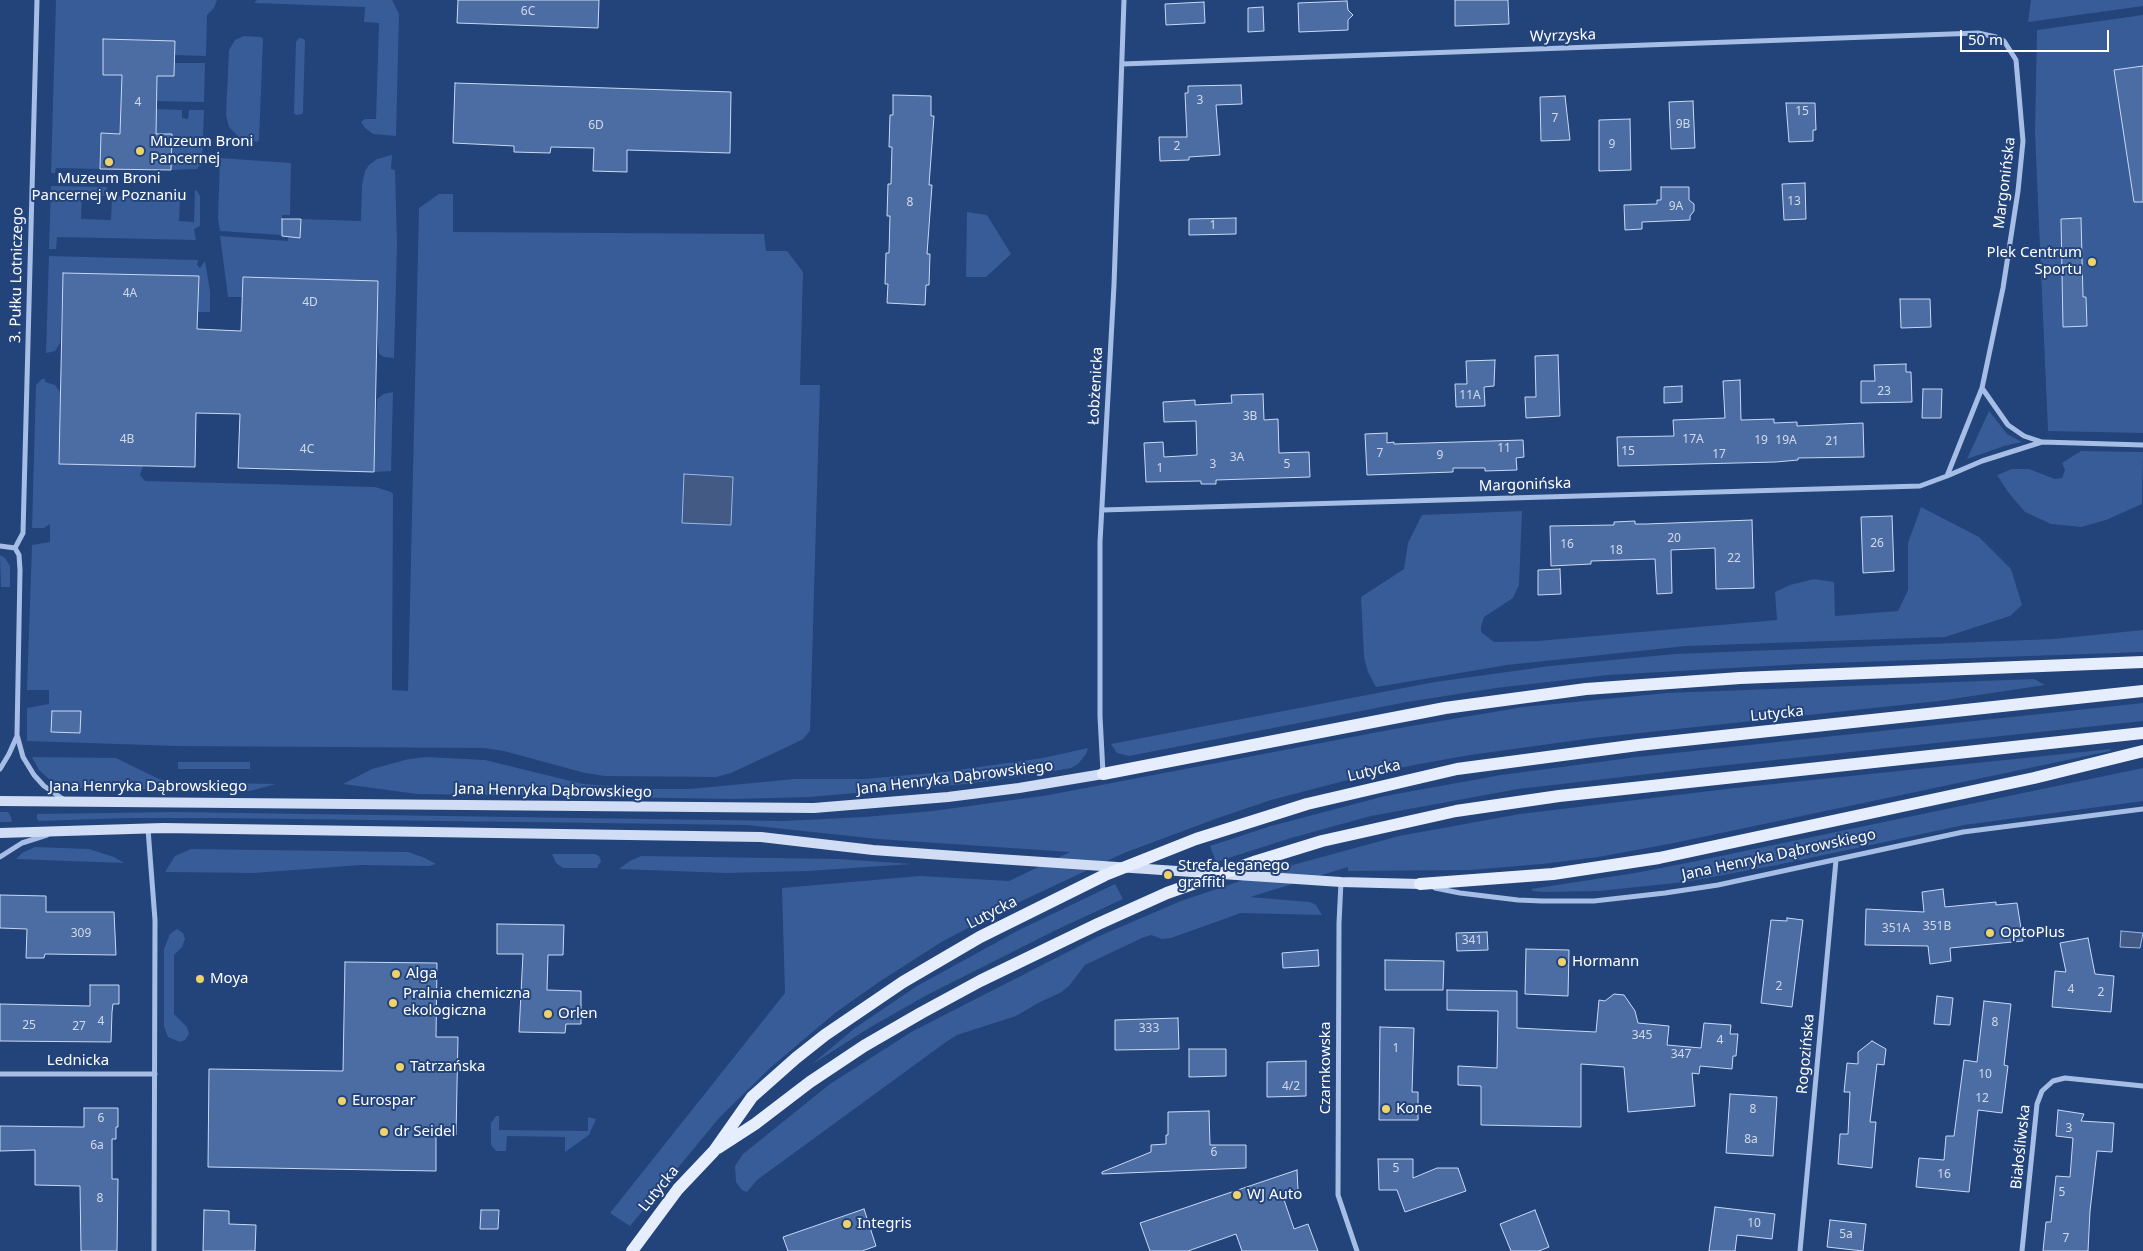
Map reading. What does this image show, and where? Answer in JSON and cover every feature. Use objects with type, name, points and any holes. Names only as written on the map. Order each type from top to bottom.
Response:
[{"type":"main road","points":[[1103,774],[1436,710],[1586,688],[1732,678],[2143,662]]},
{"type":"main road","name":"Lutycka","points":[[632,1251],[678,1189],[714,1151],[752,1097],[778,1072],[830,1030],[909,978],[980,938],[1105,874],[1240,824],[1353,792],[1457,769],[1638,745],[2143,691]]},
{"type":"main road","name":"Lutycka","points":[[714,1151],[756,1124],[817,1078],[864,1046],[980,982],[1098,924],[1167,893],[1257,861],[1322,841],[1448,812],[1558,796],[2143,733]]},
{"type":"main road","points":[[0,833],[148,829],[761,837],[873,850],[1049,863],[1340,882],[1420,884],[1553,874],[1659,858],[2024,780],[2143,751]]},
{"type":"main road","name":"Jana Henryka Dąbrowskiego","points":[[0,801],[814,808],[965,795],[1103,774]]},
{"type":"street","name":"3. Pułku Lotniczego","points":[[15,548],[23,533],[37,0]]},
{"type":"street","name":"Łobżenicka","points":[[1103,774],[1100,687],[1100,542],[1114,285],[1124,0]]},
{"type":"street","name":"Wyrzyska","points":[[1122,64],[1978,34],[1996,36],[2004,41]]},
{"type":"street","name":"Margonińska","points":[[1947,476],[1982,388],[2003,288],[2018,191],[2023,141],[2016,60],[2004,41]]},
{"type":"street","name":"Margonińska","points":[[1982,388],[2008,425],[2024,436],[2042,442],[2143,445]]},
{"type":"street","name":"Margonińska","points":[[1102,510],[1920,486],[1982,461],[2042,442]]},
{"type":"street","points":[[0,546],[15,548],[19,555],[17,735],[23,757],[34,774],[44,786],[66,801]]},
{"type":"street","points":[[0,770],[17,735]]},
{"type":"street","name":"Jana Henryka Dąbrowskiego","points":[[1420,884],[1460,893],[1518,900],[1594,901],[1699,889],[1971,831],[2143,809]]},
{"type":"street","points":[[148,829],[155,920],[154,1251]]},
{"type":"street","points":[[0,857],[22,843],[61,831]]},
{"type":"street","name":"Rogozińska","points":[[1800,1251],[1836,860]]},
{"type":"street","name":"Czarnkowska","points":[[1340,882],[1338,1195],[1356,1251]]},
{"type":"street","name":"Lednicka","points":[[0,1074],[155,1074]]},
{"type":"street","name":"Białośliwska","points":[[2022,1251],[2037,1104],[2042,1091],[2052,1081],[2065,1078],[2143,1086]]},
{"type":"shaded area","points":[[56,0],[217,0],[214,8],[207,15],[206,56],[174,55],[174,41],[103,39],[103,75],[122,75],[120,134],[101,133],[100,169],[56,168],[55,173],[51,173]]},
{"type":"shaded area","points":[[257,0],[392,0],[399,14],[396,136],[373,134],[361,122],[365,119],[376,119],[379,23],[364,22],[365,7],[254,3]]},
{"type":"shaded area","points":[[2031,0],[2143,0],[2143,6],[2028,22]]},
{"type":"shaded area","name":"Plek Centrum Sportu","points":[[2143,15],[2143,433],[2048,431],[2035,133],[2037,30]]},
{"type":"shaded area","points":[[244,36],[261,37],[263,39],[259,140],[257,142],[239,137],[229,127],[226,115],[229,50],[235,40]]},
{"type":"shaded area","points":[[299,38],[305,41],[303,112],[296,115],[294,113],[296,42]]},
{"type":"shaded area","points":[[174,63],[205,63],[204,102],[156,101],[157,76],[174,76]]},
{"type":"shaded area","points":[[156,109],[182,110],[182,118],[188,119],[189,110],[204,110],[202,162],[197,169],[171,170],[172,135],[156,134]]},
{"type":"shaded area","points":[[392,155],[391,169],[395,170],[397,244],[394,358],[384,357],[379,354],[377,332],[378,281],[243,277],[242,297],[228,297],[220,236],[288,241],[288,237],[300,237],[301,219],[361,221],[362,185],[365,171],[377,159]]},
{"type":"shaded area","points":[[220,158],[291,163],[290,215],[282,215],[282,235],[220,231],[218,219]]},
{"type":"shaded area","points":[[51,186],[107,187],[106,196],[82,195],[81,219],[111,220],[112,196],[180,198],[179,221],[194,222],[195,190],[200,196],[200,226],[194,229],[196,240],[57,237],[56,249],[49,249]]},
{"type":"shaded area","points":[[439,194],[453,194],[453,232],[764,234],[766,251],[787,251],[803,272],[800,385],[820,385],[810,731],[803,739],[789,746],[731,773],[716,777],[605,776],[585,773],[504,751],[484,748],[178,746],[27,741],[27,708],[49,704],[49,690],[27,690],[32,545],[50,542],[50,524],[44,528],[32,528],[36,385],[42,379],[55,385],[60,392],[59,464],[143,466],[140,475],[145,481],[375,487],[391,492],[393,494],[392,690],[408,691],[419,208]]},
{"type":"shaded area","points":[[967,212],[987,215],[1011,254],[986,277],[966,277]]},
{"type":"shaded area","points":[[49,256],[198,260],[197,265],[200,268],[205,261],[210,291],[210,312],[198,312],[198,276],[63,273],[60,343],[55,351],[46,353]]},
{"type":"shaded area","points":[[393,392],[391,471],[374,472],[377,399],[384,394]]},
{"type":"shaded area","points":[[1989,411],[2007,434],[2022,442],[1967,459]]},
{"type":"shaded area","points":[[2081,451],[2143,452],[2142,504],[2106,520],[2081,527],[2051,524],[2025,512],[1997,475],[2012,469],[2029,469],[2055,479],[2062,478],[2065,470],[2062,463]]},
{"type":"shaded area","points":[[684,474],[733,477],[731,525],[682,523]]},
{"type":"shaded area","points":[[1921,507],[1979,537],[2011,569],[2022,605],[2010,616],[1945,637],[1686,646],[1507,665],[1376,687],[1368,672],[1364,657],[1361,597],[1404,569],[1408,543],[1422,515],[1522,511],[1519,585],[1513,598],[1484,617],[1481,627],[1481,632],[1494,642],[1538,641],[1777,620],[1775,592],[1790,585],[1814,579],[1834,582],[1835,616],[1898,611],[1908,590],[1908,543]]},
{"type":"shaded area","points":[[0,555],[5,558],[10,566],[10,587],[1,587]]},
{"type":"shaded area","points":[[2143,630],[2143,652],[1802,664],[1608,675],[1496,688],[1407,702],[1129,756],[1117,753],[1111,744],[1435,682],[1550,666],[1675,654],[2054,639]]},
{"type":"shaded area","points":[[2034,679],[2045,685],[1939,701],[1593,738],[1419,764],[1367,775],[1271,800],[1124,853],[1013,905],[943,941],[835,1013],[770,1068],[719,1118],[630,1226],[610,1213],[785,993],[782,888],[920,876],[1009,881],[1070,852],[878,839],[747,825],[218,818],[128,818],[39,821],[37,819],[37,814],[175,812],[784,821],[864,817],[933,811],[1049,795],[1394,729],[1523,707],[1667,693]]},
{"type":"shaded area","points":[[2143,703],[2143,721],[1518,789],[1371,816],[1291,838],[1216,862],[1210,846],[1271,826],[1385,796],[1501,775],[1637,757]]},
{"type":"shaded area","points":[[1088,748],[1078,764],[1071,768],[1054,771],[966,784],[809,797],[734,799],[417,794],[343,784],[372,769],[409,759],[427,757],[485,760],[583,784],[650,789],[690,789],[795,779],[864,779],[944,772],[1043,758]]},
{"type":"shaded area","points":[[2111,749],[2110,751],[1669,844],[1598,857],[1471,870],[1348,871],[1348,867],[1250,897],[1310,902],[1316,905],[1322,915],[1241,913],[1171,938],[1162,939],[1151,935],[1142,938],[1085,965],[1069,986],[1060,993],[1016,1016],[957,1035],[946,1042],[757,1180],[747,1192],[742,1190],[736,1182],[735,1166],[743,1154],[830,1084],[913,1031],[1097,937],[1181,901],[1267,872],[1399,836],[1520,814],[1735,788]]},
{"type":"shaded area","points":[[32,757],[116,758],[161,780],[178,782],[276,784],[250,791],[73,788],[50,780],[39,770]]},
{"type":"shaded area","points":[[178,762],[250,762],[250,769],[178,769]]},
{"type":"shaded area","points":[[2143,768],[2143,801],[1964,825],[1777,865],[1685,882],[1599,891],[1546,892],[1533,891],[1531,889],[1635,873],[1697,861]]},
{"type":"shaded area","points":[[0,812],[8,812],[12,822],[0,822]]},
{"type":"shaded area","points":[[35,847],[89,849],[114,857],[124,863],[16,859],[22,853]]},
{"type":"shaded area","points":[[191,849],[408,852],[436,864],[429,866],[361,865],[254,873],[165,872],[175,856]]},
{"type":"shaded area","points":[[552,854],[595,854],[599,856],[601,861],[597,868],[563,868],[556,863]]},
{"type":"shaded area","points":[[641,856],[839,859],[912,864],[808,871],[727,873],[619,869]]},
{"type":"shaded area","points":[[1115,884],[1123,899],[1056,930],[927,995],[869,1028],[811,1065],[855,1028],[917,986],[1019,930]]},
{"type":"shaded area","points":[[177,929],[183,933],[185,939],[182,947],[174,955],[174,1014],[187,1027],[189,1034],[185,1040],[180,1042],[168,1037],[164,1026],[164,949],[170,934]]},
{"type":"shaded area","points":[[2121,931],[2143,933],[2140,948],[2120,947]]},
{"type":"shaded area","points":[[496,1116],[499,1116],[499,1130],[588,1131],[588,1117],[596,1119],[589,1135],[565,1152],[565,1137],[507,1136],[506,1151],[496,1151],[491,1145],[491,1123]]},
{"type":"building","points":[[458,0],[599,0],[598,28],[457,23]]},
{"type":"building","points":[[1455,0],[1508,0],[1509,24],[1455,26]]},
{"type":"building","points":[[1347,1],[1348,10],[1353,15],[1348,20],[1348,30],[1299,32],[1298,3]]},
{"type":"building","points":[[1204,2],[1205,23],[1166,25],[1165,4]]},
{"type":"building","points":[[1263,7],[1264,31],[1248,32],[1248,8]]},
{"type":"building","points":[[103,39],[175,41],[174,76],[157,76],[156,134],[172,134],[171,170],[100,169],[101,133],[120,134],[122,75],[103,75]]},
{"type":"building","points":[[2143,66],[2143,202],[2134,202],[2114,70]]},
{"type":"building","points":[[455,83],[731,92],[730,153],[627,150],[627,172],[593,171],[594,148],[551,147],[550,153],[514,152],[514,146],[453,143]]},
{"type":"building","points":[[1241,85],[1242,104],[1216,105],[1220,155],[1189,157],[1189,160],[1160,161],[1159,137],[1187,137],[1185,93],[1188,93],[1188,86]]},
{"type":"building","points":[[893,95],[931,96],[931,116],[934,116],[929,185],[932,185],[927,254],[930,254],[929,285],[926,285],[925,305],[887,303],[888,284],[885,284],[886,253],[889,253],[890,216],[887,216],[888,184],[891,184],[892,147],[889,147],[890,115],[893,115]]},
{"type":"building","points":[[1565,96],[1570,140],[1541,141],[1540,97]]},
{"type":"building","points":[[1693,101],[1695,148],[1671,149],[1669,102]]},
{"type":"building","points":[[1786,103],[1815,103],[1816,130],[1813,130],[1813,141],[1789,142]]},
{"type":"building","points":[[1630,119],[1631,170],[1599,171],[1599,120]]},
{"type":"building","points":[[1805,183],[1806,219],[1784,220],[1782,184]]},
{"type":"building","points":[[1661,187],[1689,187],[1689,200],[1694,204],[1694,211],[1690,216],[1690,220],[1642,222],[1642,229],[1625,230],[1624,205],[1657,204],[1657,200],[1661,200]]},
{"type":"building","points":[[1236,218],[1236,234],[1189,235],[1189,219]]},
{"type":"building","points":[[2081,218],[2083,297],[2086,297],[2087,326],[2063,327],[2061,219]]},
{"type":"building","points":[[282,219],[301,219],[300,238],[282,236]]},
{"type":"building","points":[[63,273],[199,276],[197,329],[241,331],[243,277],[378,281],[374,472],[238,468],[240,414],[196,413],[195,467],[59,464]]},
{"type":"building","points":[[1900,299],[1930,299],[1931,327],[1901,328]]},
{"type":"building","points":[[1558,355],[1560,416],[1526,418],[1525,397],[1536,397],[1535,356]]},
{"type":"building","points":[[1495,360],[1494,386],[1484,387],[1485,406],[1456,407],[1455,384],[1467,384],[1466,361]]},
{"type":"building","points":[[1906,364],[1906,372],[1911,372],[1912,402],[1861,403],[1861,381],[1875,381],[1874,365]]},
{"type":"building","points":[[1740,380],[1741,420],[1774,419],[1774,423],[1797,422],[1797,426],[1863,423],[1864,457],[1798,458],[1798,460],[1776,462],[1618,466],[1617,437],[1674,436],[1673,420],[1725,418],[1723,381]]},
{"type":"building","points":[[1682,386],[1682,402],[1664,403],[1664,387]]},
{"type":"building","points":[[1923,389],[1942,389],[1941,418],[1922,418]]},
{"type":"building","points":[[1263,394],[1264,420],[1278,419],[1279,453],[1309,452],[1310,477],[1216,480],[1216,484],[1201,484],[1201,481],[1146,482],[1144,443],[1163,442],[1164,457],[1197,455],[1196,421],[1164,422],[1163,402],[1195,400],[1195,405],[1232,403],[1231,395]]},
{"type":"building","points":[[1387,433],[1387,443],[1394,442],[1394,444],[1523,440],[1524,457],[1516,458],[1517,470],[1485,471],[1485,468],[1453,468],[1453,472],[1367,475],[1365,434]]},
{"type":"building","points":[[1892,516],[1894,571],[1863,573],[1861,517]]},
{"type":"building","points":[[1752,520],[1754,588],[1716,589],[1715,548],[1671,550],[1672,593],[1657,594],[1655,559],[1591,561],[1591,564],[1551,566],[1550,526],[1614,525],[1614,522],[1635,521],[1635,524],[1646,524]]},
{"type":"building","points":[[1560,569],[1561,594],[1538,595],[1538,570]]},
{"type":"building","points":[[52,711],[81,711],[80,733],[51,732]]},
{"type":"building","points":[[1943,889],[1945,907],[1996,902],[1996,905],[2017,903],[2023,941],[1950,948],[1951,961],[1930,964],[1928,946],[1865,945],[1866,909],[1924,912],[1922,892]]},
{"type":"building","points":[[0,895],[46,896],[46,912],[114,912],[116,955],[45,954],[44,958],[26,958],[27,929],[0,928]]},
{"type":"building","points":[[1787,918],[1803,920],[1792,1007],[1761,1003],[1771,920],[1787,921]]},
{"type":"building","points":[[497,924],[564,925],[563,955],[548,955],[547,990],[581,991],[581,1024],[566,1024],[565,1033],[519,1032],[523,954],[497,954]]},
{"type":"building","points":[[1487,932],[1488,950],[1457,951],[1456,933]]},
{"type":"building","points":[[2088,938],[2095,974],[2114,976],[2111,1012],[2052,1007],[2055,971],[2066,972],[2060,943]]},
{"type":"building","points":[[1526,949],[1569,950],[1568,996],[1525,994]]},
{"type":"building","points":[[1318,950],[1319,966],[1283,968],[1282,953]]},
{"type":"building","points":[[1385,960],[1444,961],[1443,990],[1385,990]]},
{"type":"building","name":"Tatrzańska","points":[[345,962],[437,963],[436,1037],[458,1037],[456,1135],[436,1135],[436,1171],[208,1167],[209,1069],[343,1071]]},
{"type":"building","points":[[90,985],[119,985],[119,1004],[113,1004],[111,1042],[0,1041],[0,1004],[90,1006]]},
{"type":"building","points":[[1447,990],[1517,991],[1517,1028],[1596,1032],[1599,1000],[1605,1001],[1614,994],[1624,995],[1635,1011],[1638,1023],[1669,1026],[1667,1045],[1701,1048],[1704,1023],[1731,1025],[1730,1034],[1738,1034],[1736,1056],[1733,1056],[1732,1069],[1700,1066],[1699,1074],[1692,1073],[1695,1106],[1628,1112],[1624,1067],[1581,1064],[1581,1127],[1481,1125],[1481,1086],[1458,1085],[1458,1066],[1497,1068],[1498,1011],[1447,1010]]},
{"type":"building","points":[[1937,996],[1953,998],[1950,1025],[1934,1024]]},
{"type":"building","points":[[1984,1001],[2011,1004],[2004,1065],[2008,1066],[2002,1113],[1978,1110],[1969,1192],[1916,1187],[1919,1158],[1944,1160],[1946,1136],[1954,1136],[1964,1060],[1977,1062]]},
{"type":"building","points":[[1178,1018],[1179,1049],[1115,1050],[1115,1020]]},
{"type":"building","points":[[1380,1027],[1414,1028],[1412,1092],[1418,1092],[1418,1120],[1379,1120]]},
{"type":"building","points":[[1872,1041],[1886,1049],[1884,1065],[1877,1064],[1870,1122],[1876,1122],[1872,1168],[1838,1164],[1840,1134],[1848,1134],[1850,1092],[1844,1092],[1847,1063],[1858,1064],[1858,1052]]},
{"type":"building","points":[[1189,1049],[1226,1049],[1226,1076],[1189,1077]]},
{"type":"building","points":[[1306,1061],[1306,1096],[1267,1097],[1267,1062]]},
{"type":"building","points":[[1730,1094],[1777,1097],[1773,1156],[1726,1153]]},
{"type":"building","points":[[84,1108],[118,1108],[116,1139],[112,1139],[112,1179],[118,1179],[117,1251],[81,1251],[80,1186],[35,1185],[35,1150],[0,1151],[0,1126],[84,1127]]},
{"type":"building","points":[[2058,1110],[2084,1114],[2081,1121],[2114,1123],[2112,1152],[2097,1151],[2090,1211],[2088,1251],[2043,1251],[2046,1222],[2051,1222],[2056,1176],[2070,1177],[2073,1138],[2056,1136]]},
{"type":"building","points":[[1209,1111],[1210,1145],[1246,1145],[1246,1168],[1102,1174],[1102,1172],[1151,1152],[1151,1145],[1166,1144],[1168,1112]]},
{"type":"building","points":[[1378,1159],[1413,1159],[1413,1178],[1437,1168],[1458,1168],[1466,1191],[1405,1212],[1397,1190],[1379,1190]]},
{"type":"building","points":[[1297,1170],[1298,1190],[1281,1191],[1294,1229],[1308,1224],[1318,1251],[1242,1251],[1236,1234],[1188,1251],[1150,1251],[1140,1223]]},
{"type":"building","points":[[1715,1207],[1775,1214],[1772,1239],[1737,1235],[1735,1251],[1709,1251]]},
{"type":"building","points":[[864,1209],[876,1246],[862,1251],[788,1251],[783,1237]]},
{"type":"building","points":[[204,1210],[229,1211],[229,1224],[256,1225],[255,1251],[203,1251]]},
{"type":"building","points":[[481,1210],[499,1210],[498,1229],[480,1229]]},
{"type":"building","points":[[1535,1210],[1549,1247],[1539,1251],[1511,1251],[1500,1224]]},
{"type":"building","points":[[1830,1220],[1866,1224],[1863,1251],[1827,1247]]},
{"type":"place","name":"Muzeum Broni Pancernej","points":[[140,151]]},
{"type":"place","name":"Muzeum Broni Pancernej w Poznaniu","points":[[109,162]]},
{"type":"place","name":"Plek Centrum Sportu","points":[[2092,262]]},
{"type":"place","name":"Strefa leganego graffiti","points":[[1168,875]]},
{"type":"place","name":"OptoPlus","points":[[1990,933]]},
{"type":"place","name":"Hormann","points":[[1562,962]]},
{"type":"place","name":"Alga","points":[[396,974]]},
{"type":"place","name":"Moya","points":[[200,979]]},
{"type":"place","name":"Pralnia chemiczna ekologiczna","points":[[393,1003]]},
{"type":"place","name":"Orlen","points":[[548,1014]]},
{"type":"place","name":"Tatrzańska","points":[[400,1067]]},
{"type":"place","name":"Eurospar","points":[[342,1101]]},
{"type":"place","name":"Kone","points":[[1386,1109]]},
{"type":"place","name":"dr Seidel","points":[[384,1132]]},
{"type":"place","name":"WJ Auto","points":[[1237,1195]]},
{"type":"place","name":"Integris","points":[[847,1224]]}]
